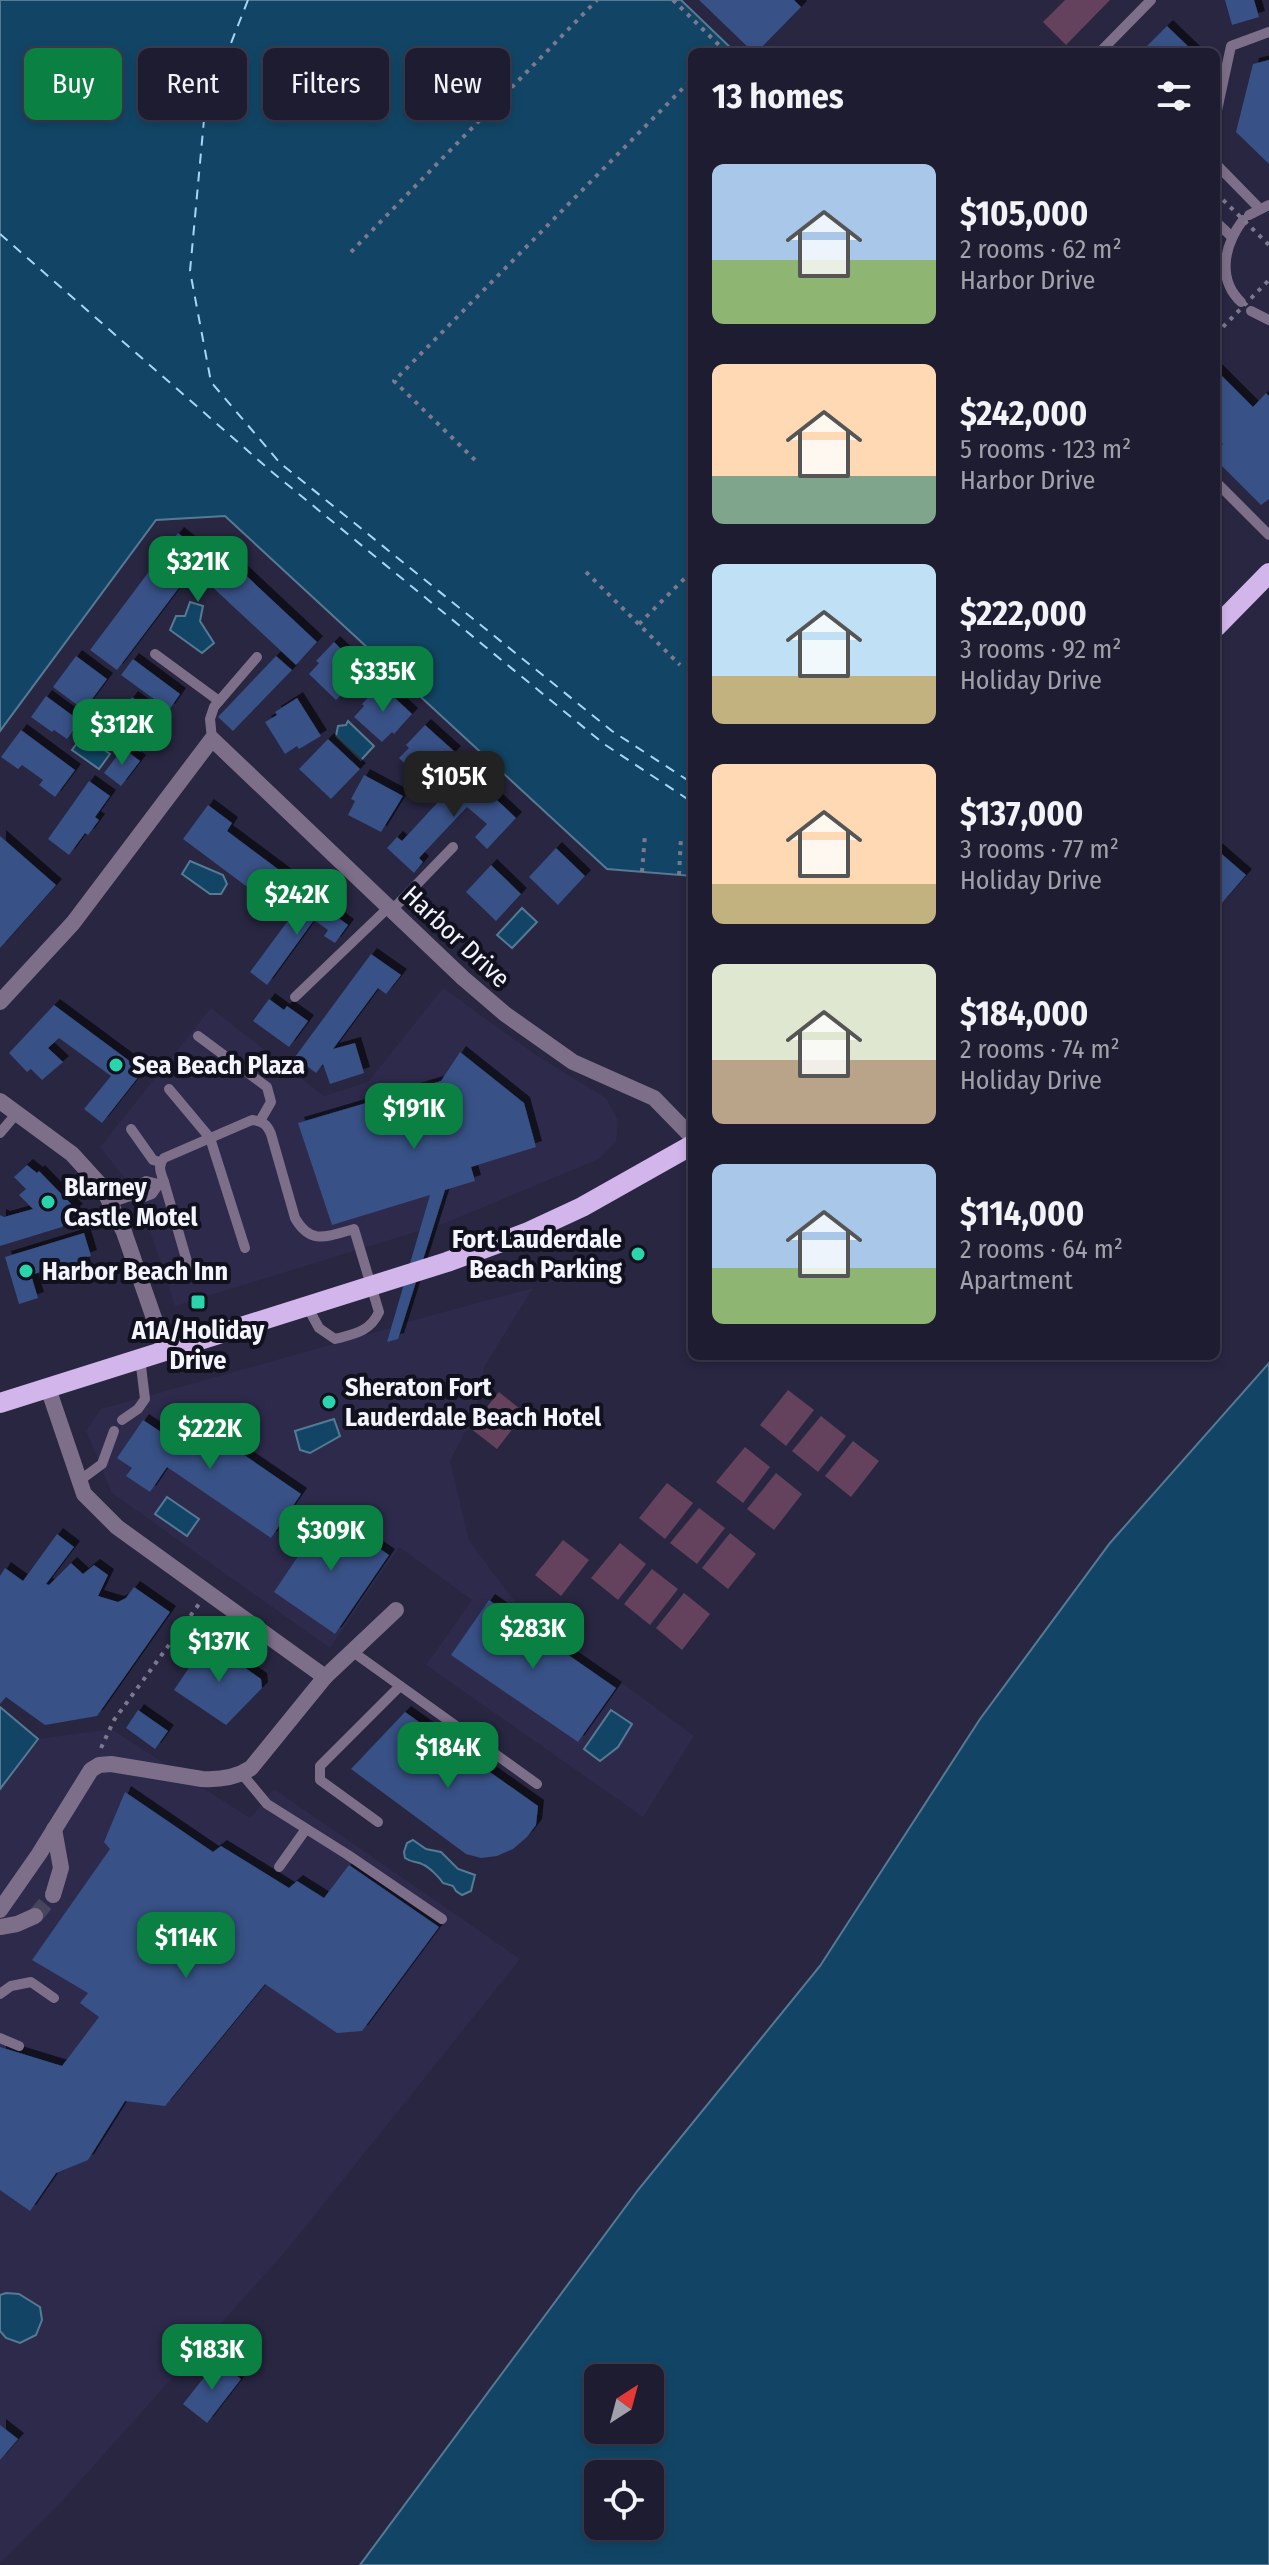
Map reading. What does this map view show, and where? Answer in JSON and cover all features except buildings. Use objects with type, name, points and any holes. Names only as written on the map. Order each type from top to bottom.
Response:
[{"type":"main road","points":[[1220,623],[1269,573]]},
{"type":"main road","points":[[0,1403],[371,1287],[526,1233],[582,1207],[688,1147]]},
{"type":"street","name":"Harbor Drive","points":[[212,739],[505,1014],[573,1062],[654,1098],[688,1133]]},
{"type":"street","points":[[0,1002],[73,923],[212,739]]},
{"type":"street","points":[[0,1101],[72,1154],[103,1188],[124,1232],[165,1350]]},
{"type":"street","points":[[48,1388],[84,1494],[117,1527],[325,1677]]},
{"type":"street","points":[[0,1910],[91,1770],[99,1765],[111,1764],[216,1780],[242,1774],[251,1768],[325,1677],[396,1610]]},
{"type":"street","points":[[53,1895],[61,1868],[54,1829]]},
{"type":"street","points":[[0,1927],[35,1916]]},
{"type":"lane","points":[[1104,48],[1151,0]]},
{"type":"lane","points":[[1220,97],[1231,46],[1269,32]]},
{"type":"lane","points":[[1220,168],[1264,206],[1246,217],[1231,236],[1225,257],[1227,278],[1241,302]]},
{"type":"lane","points":[[1220,226],[1231,236]]},
{"type":"lane","points":[[1251,311],[1269,320]]},
{"type":"lane","points":[[1220,486],[1269,535]]},
{"type":"lane","points":[[155,654],[219,701]]},
{"type":"lane","points":[[212,739],[210,719],[214,707],[257,657]]},
{"type":"lane","points":[[295,997],[453,847]]},
{"type":"lane","points":[[198,1036],[267,1087],[271,1102],[260,1121]]},
{"type":"lane","points":[[169,1089],[210,1138],[245,1248]]},
{"type":"lane","points":[[0,1133],[17,1113]]},
{"type":"lane","points":[[188,1265],[161,1183],[160,1162],[252,1120],[260,1121],[271,1134],[295,1218],[302,1230],[322,1237],[353,1224],[379,1312],[374,1323],[361,1333],[335,1339],[319,1328],[307,1306]]},
{"type":"lane","points":[[131,1129],[153,1160],[160,1162]]},
{"type":"lane","points":[[110,1203],[130,1196],[137,1186],[146,1181],[161,1183]]},
{"type":"lane","points":[[122,1420],[138,1409],[145,1399],[140,1358]]},
{"type":"lane","points":[[79,1481],[102,1464],[114,1431]]},
{"type":"lane","points":[[353,1652],[537,1784]]},
{"type":"lane","points":[[378,1822],[320,1780],[320,1766],[400,1686]]},
{"type":"lane","points":[[242,1774],[267,1804],[442,1919]]},
{"type":"lane","points":[[279,1867],[306,1829]]},
{"type":"lane","points":[[0,1994],[11,1986],[31,1982],[54,1998]]},
{"type":"lane","points":[[0,2038],[19,2046]]},
{"type":"path","points":[[351,252],[597,0]]},
{"type":"path","points":[[673,0],[722,48]]},
{"type":"path","points":[[722,48],[728,41]]},
{"type":"path","points":[[475,460],[394,381],[688,83]]},
{"type":"path","points":[[1220,197],[1269,245]]},
{"type":"path","points":[[1220,330],[1269,280]]},
{"type":"path","points":[[586,572],[680,665]]},
{"type":"path","points":[[639,624],[688,575]]},
{"type":"path","points":[[642,872],[645,835]]},
{"type":"path","points":[[679,875],[681,837]]},
{"type":"path","points":[[91,1770],[114,1720],[207,1592]]},
{"type":"shaded area","points":[[1065,0],[1110,0],[1066,45],[1043,22]]},
{"type":"shaded area","name":"Sheraton Fort Lauderdale Beach Hotel","points":[[443,988],[536,1055],[606,1098],[618,1120],[616,1141],[599,1159],[433,1228],[403,1323],[533,1288],[485,1365],[475,1413],[450,1461],[469,1541],[519,1607],[694,1736],[643,1817],[426,1665],[472,1600],[399,1547],[330,1648],[112,1493],[86,1431],[101,1409],[391,1328],[422,1230],[175,1306],[138,1195],[100,1147],[211,1008],[324,1096],[368,1082]]},
{"type":"shaded area","points":[[788,1390],[814,1410],[786,1446],[760,1425]]},
{"type":"shaded area","points":[[499,1392],[525,1413],[497,1449],[470,1428]]},
{"type":"shaded area","points":[[821,1416],[846,1436],[818,1472],[792,1451]]},
{"type":"shaded area","points":[[853,1441],[879,1461],[851,1497],[825,1476]]},
{"type":"shaded area","points":[[745,1447],[770,1467],[743,1503],[716,1482]]},
{"type":"shaded area","points":[[776,1473],[802,1494],[774,1530],[747,1509]]},
{"type":"shaded area","points":[[667,1483],[693,1503],[665,1539],[639,1518]]},
{"type":"shaded area","points":[[699,1508],[725,1528],[697,1564],[670,1543]]},
{"type":"shaded area","points":[[730,1533],[756,1554],[728,1589],[702,1568]]},
{"type":"shaded area","points":[[563,1540],[589,1560],[561,1596],[535,1575]]},
{"type":"shaded area","points":[[620,1543],[646,1564],[618,1600],[591,1578]]},
{"type":"shaded area","points":[[652,1569],[678,1589],[650,1625],[624,1604]]},
{"type":"shaded area","points":[[684,1593],[710,1614],[682,1650],[656,1628]]},
{"type":"shaded area","points":[[111,1729],[250,1818],[274,1789],[520,1959],[285,2252],[62,2501],[0,2563],[0,1789],[38,1739]]},
{"type":"water","points":[[0,0],[681,0],[731,48],[688,48],[688,876],[607,869],[225,516],[156,520],[0,731]]},
{"type":"water","points":[[190,602],[203,606],[200,621],[214,643],[202,653],[170,630],[176,616],[185,616]]},
{"type":"water","points":[[348,721],[374,746],[361,760],[336,736],[338,726],[346,725]]},
{"type":"water","points":[[83,735],[110,754],[99,769],[72,750]]},
{"type":"water","points":[[190,861],[223,875],[227,884],[221,894],[210,894],[182,874]]},
{"type":"water","points":[[522,908],[537,922],[512,948],[497,935]]},
{"type":"water","points":[[1269,1363],[1269,2565],[360,2565],[638,2190],[820,1966],[980,1719],[1110,1543]]},
{"type":"water","points":[[334,1419],[340,1436],[310,1453],[300,1450],[295,1431]]},
{"type":"water","points":[[167,1497],[199,1519],[187,1536],[155,1514]]},
{"type":"water","points":[[0,1707],[38,1739],[0,1789]]},
{"type":"water","points":[[611,1710],[632,1724],[618,1747],[600,1761],[584,1749]]},
{"type":"water","points":[[413,1840],[426,1849],[441,1852],[458,1869],[475,1875],[471,1891],[462,1895],[453,1886],[443,1883],[426,1866],[405,1858],[407,1843]]},
{"type":"water","points":[[19,2294],[40,2307],[42,2320],[36,2335],[20,2343],[6,2338],[0,2331],[0,2295]]},
{"type":"ferry route","points":[[248,0],[205,109],[190,271],[211,382],[280,463],[612,731],[688,780]]},
{"type":"ferry route","points":[[0,234],[272,472],[604,744],[688,799]]},
{"type":"tunnel","points":[[35,1916],[53,1895]]},
{"type":"place","name":"Sea Beach Plaza","points":[[116,1065]]},
{"type":"place","name":"Blarney Castle Motel","points":[[48,1202]]},
{"type":"place","name":"Fort Lauderdale Beach Parking","points":[[638,1254]]},
{"type":"place","name":"Harbor Beach Inn","points":[[26,1271]]},
{"type":"place","name":"A1A/Holiday Drive","points":[[198,1302]]},
{"type":"place","name":"Sheraton Fort Lauderdale Beach Hotel","points":[[329,1402]]}]
